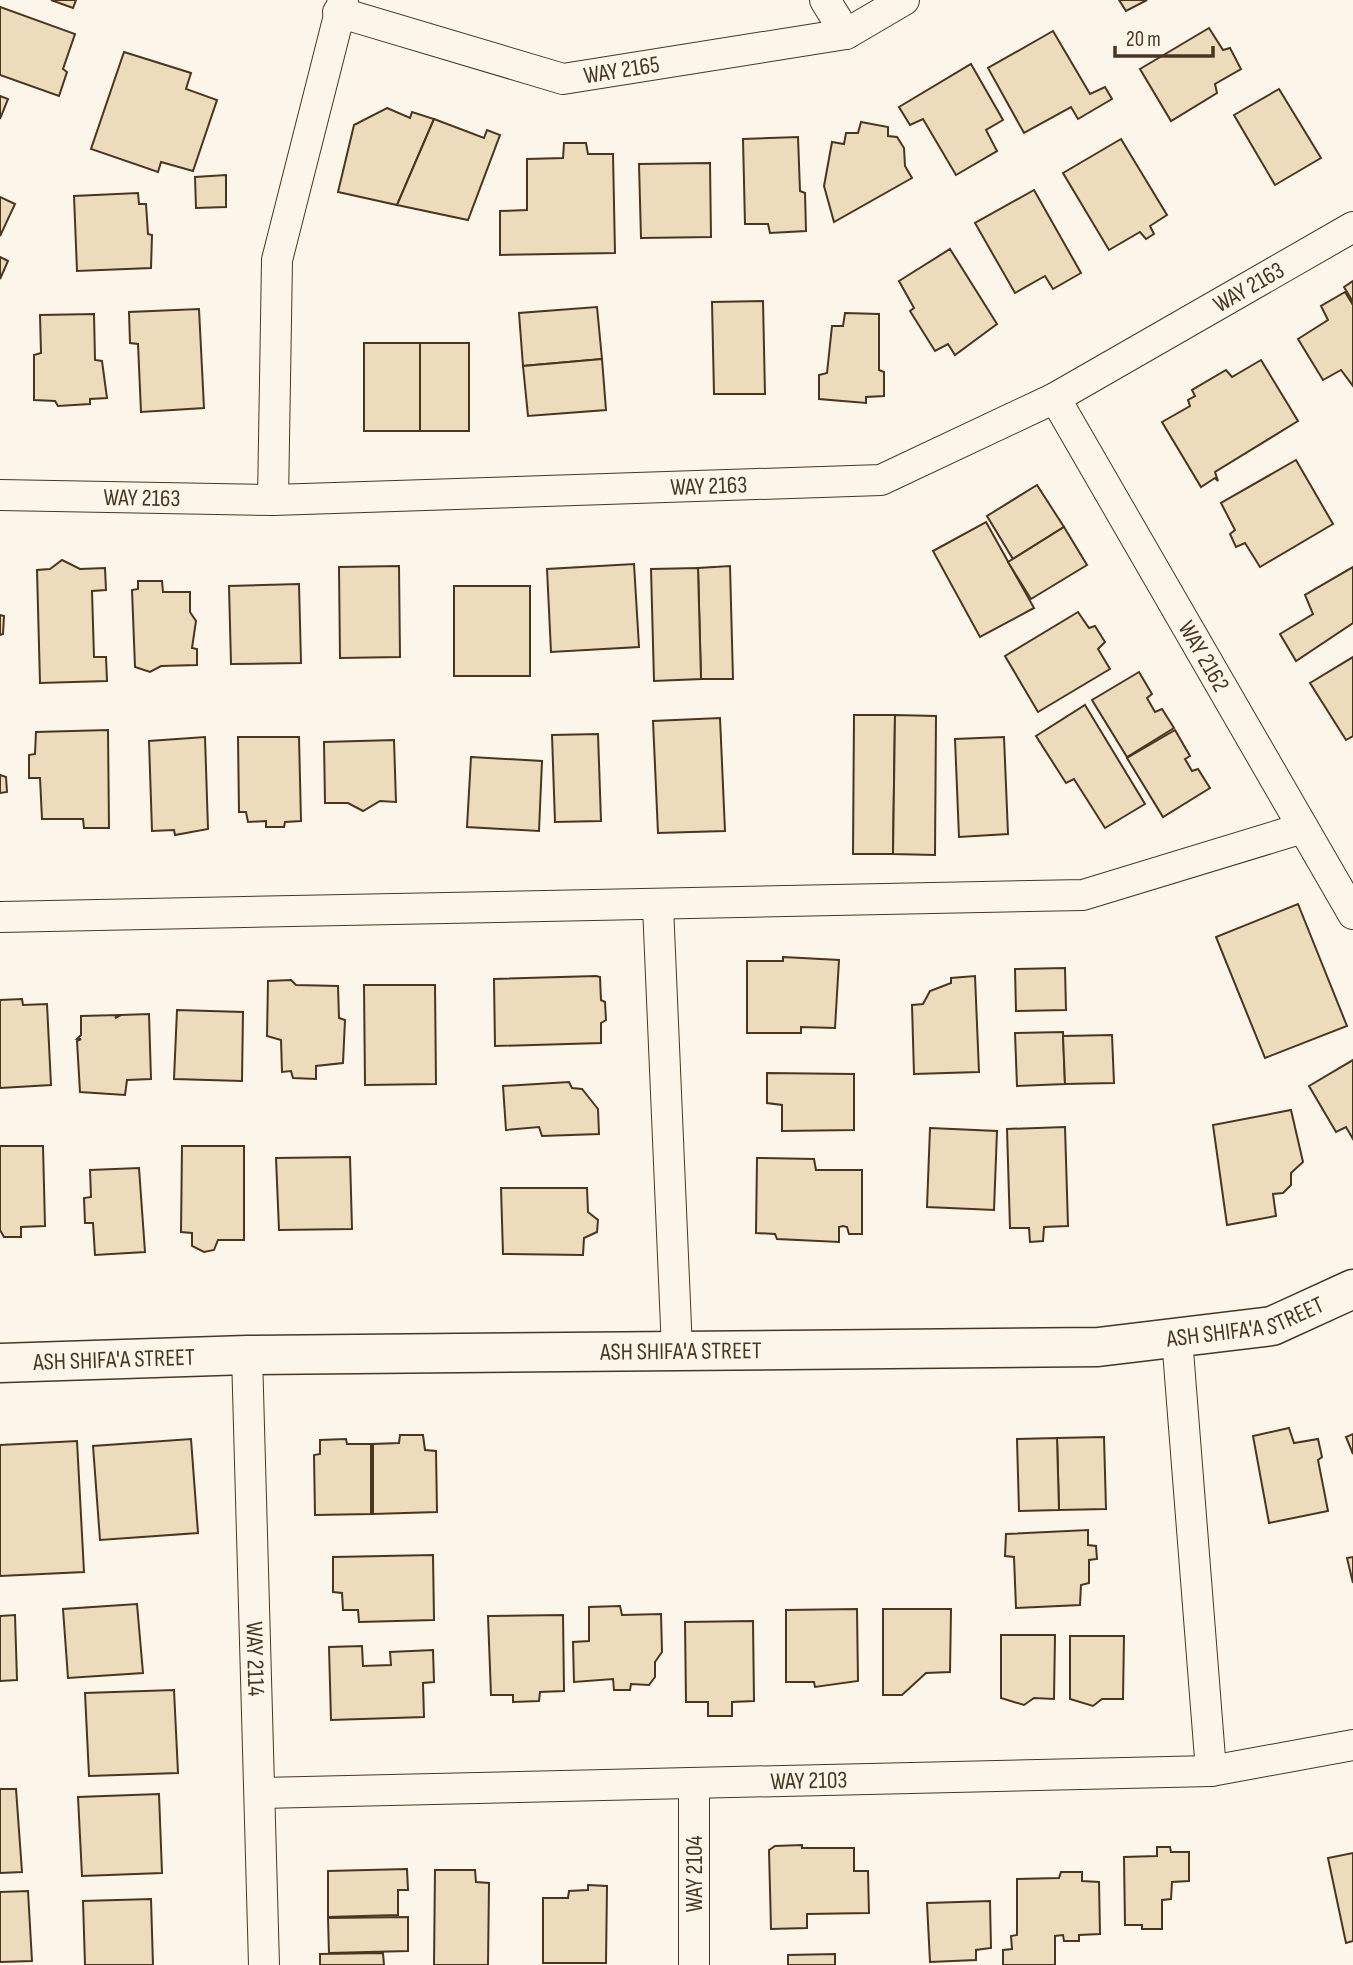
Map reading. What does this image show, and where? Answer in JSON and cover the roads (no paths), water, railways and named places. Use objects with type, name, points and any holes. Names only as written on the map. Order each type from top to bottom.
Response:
[{"type":"street","points":[[825,0],[846,34]]},
{"type":"street","name":"WAY 2165","points":[[340,6],[563,79],[846,34],[904,0]]},
{"type":"street","points":[[273,500],[277,260],[340,6]]},
{"type":"street","name":"WAY 2163","points":[[0,495],[273,500],[881,480],[1055,398],[1353,227]]},
{"type":"street","name":"WAY 2162","points":[[1055,398],[1353,914]]},
{"type":"street","points":[[0,917],[658,906],[1083,895],[1303,828]]},
{"type":"street","points":[[658,906],[677,1350]]},
{"type":"street","name":"ASH SHIFA'A STREET","points":[[0,1363],[247,1355],[1098,1347],[1272,1326],[1353,1289]]},
{"type":"street","points":[[1177,1338],[1211,1771]]},
{"type":"street","name":"WAY 2114","points":[[247,1355],[264,1965]]},
{"type":"street","name":"WAY 2103","points":[[261,1793],[1211,1771],[1353,1745]]},
{"type":"street","name":"WAY 2104","points":[[694,1783],[695,1965]]}]
